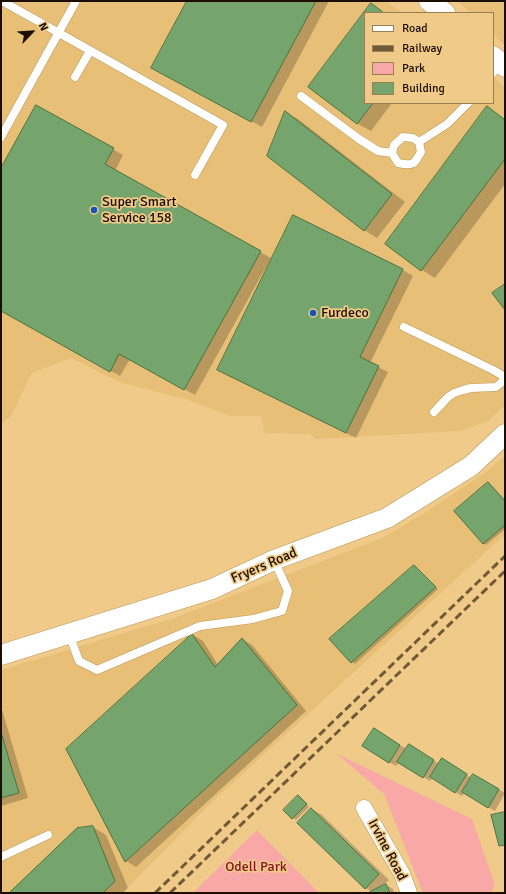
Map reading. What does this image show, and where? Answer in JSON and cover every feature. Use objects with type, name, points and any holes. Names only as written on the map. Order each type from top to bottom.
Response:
[{"type":"street","points":[[429,1],[444,12]]},
{"type":"street","name":"Fryers Road","points":[[1,655],[212,589],[274,560],[386,518],[471,466],[505,434]]},
{"type":"street","name":"Irvine Road","points":[[364,808],[402,874],[409,893]]},
{"type":"lane","points":[[2,1],[223,125],[195,174]]},
{"type":"lane","points":[[1,137],[76,1]]},
{"type":"lane","points":[[75,77],[90,51]]},
{"type":"lane","points":[[301,96],[359,139],[378,151],[392,153]]},
{"type":"lane","points":[[419,142],[447,124],[467,104]]},
{"type":"lane","points":[[403,137],[413,138],[419,142],[421,152],[416,162],[409,165],[398,163],[392,153],[394,145],[403,137]]},
{"type":"lane","points":[[404,328],[493,370],[505,378],[496,387],[471,388],[454,393],[448,397],[434,412]]},
{"type":"lane","points":[[69,634],[78,661],[97,670],[200,626],[253,619],[282,611],[288,591],[274,560]]},
{"type":"lane","points":[[1,857],[48,835]]},
{"type":"shaded area","points":[[1,1],[385,1],[402,12],[364,12],[364,104],[494,104],[494,77],[505,88],[505,405],[488,421],[460,431],[315,439],[310,434],[265,433],[261,416],[231,416],[185,399],[119,382],[71,358],[32,373],[11,416],[1,424]]},
{"type":"shaded area","points":[[457,1],[505,1],[505,46],[494,35],[494,12],[470,12]]},
{"type":"shaded area","points":[[505,456],[505,534],[213,801],[122,893],[1,893],[1,670],[177,617],[382,538],[423,514],[483,474]]},
{"type":"green space","points":[[337,754],[472,819],[495,885],[491,893],[423,893],[384,794]]},
{"type":"green space","name":"Odell Park","points":[[257,830],[319,893],[193,893]]},
{"type":"building","points":[[187,1],[316,1],[251,122],[151,68]]},
{"type":"building","points":[[371,3],[383,12],[364,12]]},
{"type":"building","points":[[364,12],[364,104],[372,104],[357,124],[308,87]]},
{"type":"building","name":"Super Smart Service 158","points":[[36,105],[114,148],[105,164],[261,251],[184,390],[119,354],[110,372],[1,311],[1,168]]},
{"type":"building","points":[[487,106],[505,120],[505,159],[421,271],[385,244]]},
{"type":"building","points":[[285,111],[392,194],[364,231],[267,156]]},
{"type":"building","name":"Furdeco","points":[[293,215],[403,269],[360,357],[379,366],[346,433],[217,370]]},
{"type":"building","points":[[505,284],[505,310],[492,293]]},
{"type":"building","points":[[488,482],[505,501],[505,525],[483,544],[454,511]]},
{"type":"building","points":[[414,565],[436,587],[351,663],[329,639]]},
{"type":"building","points":[[192,634],[215,667],[242,638],[297,705],[125,862],[66,749]]},
{"type":"building","points":[[374,728],[400,745],[389,763],[362,746]]},
{"type":"building","points":[[1,732],[19,793],[1,798]]},
{"type":"building","points":[[409,744],[434,760],[423,778],[397,762]]},
{"type":"building","points":[[442,758],[467,774],[455,793],[430,777]]},
{"type":"building","points":[[473,774],[499,789],[488,808],[462,792]]},
{"type":"building","points":[[298,795],[307,804],[292,819],[283,810]]},
{"type":"building","points":[[311,808],[379,874],[365,889],[297,823]]},
{"type":"building","points":[[505,812],[505,845],[499,846],[491,815]]},
{"type":"building","points":[[93,826],[115,881],[103,893],[9,893],[77,828]]},
{"type":"building","points":[[386,884],[390,893],[370,892]]},
{"type":"railway","points":[[155,893],[505,556]]},
{"type":"railway","points":[[170,893],[505,571]]},
{"type":"place","name":"Super Smart Service 158","points":[[94,210]]},
{"type":"place","name":"Furdeco","points":[[313,313]]}]
